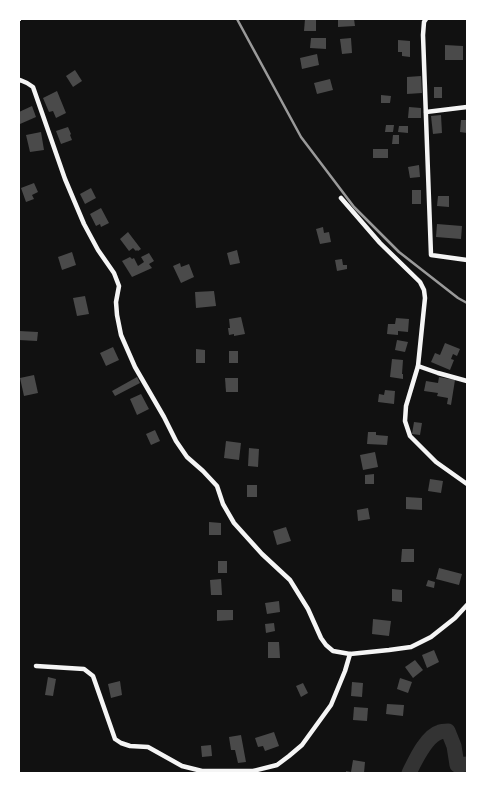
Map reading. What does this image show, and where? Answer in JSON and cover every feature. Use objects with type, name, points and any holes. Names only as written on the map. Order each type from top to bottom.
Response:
[{"type":"street","points":[[426,19],[423,35],[431,255],[467,260]]},
{"type":"street","points":[[19,81],[27,83],[33,88],[65,179],[84,224],[98,250],[114,273],[119,286],[116,302],[121,335],[135,367],[176,441],[187,457],[217,486],[223,504],[234,523],[262,554],[290,580],[308,609],[326,645],[333,651],[350,654],[411,646],[431,637],[455,618],[467,605]]},
{"type":"street","points":[[426,112],[467,107]]},
{"type":"street","points":[[340,198],[380,243],[420,282],[424,290],[425,298],[418,366],[406,406],[405,421],[410,436],[436,462],[467,484]]},
{"type":"street","points":[[418,366],[467,381]]},
{"type":"street","points":[[36,666],[84,669],[89,672],[93,676],[115,739],[121,744],[148,747],[191,769],[254,772],[277,765],[302,745],[331,705],[350,654]]},
{"type":"path","points":[[19,22],[22,19]]},
{"type":"building","points":[[305,19],[316,19],[316,31],[304,31]]},
{"type":"building","points":[[338,19],[354,19],[355,26],[338,27]]},
{"type":"building","points":[[311,38],[326,38],[326,49],[310,48]]},
{"type":"building","points":[[351,38],[352,53],[342,54],[340,39]]},
{"type":"building","points":[[398,40],[410,41],[410,57],[402,56],[402,52],[398,52]]},
{"type":"building","points":[[445,45],[463,46],[463,60],[445,60]]},
{"type":"building","points":[[317,54],[319,65],[302,69],[300,58]]},
{"type":"building","points":[[75,70],[82,81],[73,87],[66,76]]},
{"type":"building","points":[[421,76],[422,93],[407,94],[407,77]]},
{"type":"building","points":[[330,79],[333,90],[317,94],[314,83]]},
{"type":"building","points":[[434,87],[442,87],[442,98],[434,98]]},
{"type":"building","points":[[57,91],[66,113],[56,118],[53,111],[49,112],[43,98]]},
{"type":"building","points":[[381,95],[391,96],[390,103],[381,103]]},
{"type":"building","points":[[32,106],[36,117],[20,124],[19,112]]},
{"type":"building","points":[[409,107],[421,108],[421,118],[408,118]]},
{"type":"building","points":[[441,115],[442,133],[433,134],[431,116]]},
{"type":"building","points":[[461,120],[467,120],[467,133],[460,132]]},
{"type":"building","points":[[386,125],[394,125],[393,132],[385,132]]},
{"type":"building","points":[[399,126],[408,126],[408,133],[398,132]]},
{"type":"building","points":[[68,127],[72,140],[61,144],[56,131]]},
{"type":"building","points":[[41,132],[44,150],[30,152],[26,135]]},
{"type":"building","points":[[393,135],[399,135],[399,144],[392,144]]},
{"type":"building","points":[[373,149],[388,149],[388,158],[373,158]]},
{"type":"building","points":[[419,165],[420,177],[410,178],[408,167]]},
{"type":"building","points":[[34,183],[38,192],[32,195],[34,199],[26,202],[21,188]]},
{"type":"building","points":[[91,188],[96,198],[85,204],[80,194]]},
{"type":"building","points":[[412,190],[421,190],[421,204],[412,204]]},
{"type":"building","points":[[438,196],[449,196],[449,207],[437,206]]},
{"type":"building","points":[[101,208],[109,223],[101,227],[100,224],[96,226],[90,214]]},
{"type":"building","points":[[437,224],[462,226],[461,239],[436,237]]},
{"type":"building","points":[[323,227],[324,233],[329,232],[331,242],[320,244],[316,229]]},
{"type":"building","points":[[128,232],[141,249],[138,251],[133,248],[129,251],[120,239]]},
{"type":"building","points":[[237,250],[240,263],[230,265],[227,253]]},
{"type":"building","points":[[72,252],[76,265],[62,270],[58,257]]},
{"type":"building","points":[[149,253],[154,261],[149,264],[152,268],[132,277],[122,261],[130,257],[134,258],[138,266],[144,262],[141,257]]},
{"type":"building","points":[[342,259],[343,265],[347,265],[347,269],[337,271],[335,260]]},
{"type":"building","points":[[180,263],[181,267],[189,264],[194,277],[181,283],[173,266]]},
{"type":"building","points":[[214,291],[216,306],[196,308],[195,292]]},
{"type":"building","points":[[85,296],[89,314],[77,316],[73,298]]},
{"type":"building","points":[[241,317],[245,334],[229,335],[229,319]]},
{"type":"building","points":[[396,318],[409,319],[408,332],[398,331],[398,335],[387,334],[388,324],[395,324]]},
{"type":"building","points":[[19,331],[38,332],[37,341],[19,340]]},
{"type":"building","points":[[397,340],[408,342],[405,352],[395,350]]},
{"type":"building","points":[[445,343],[460,349],[457,356],[453,354],[451,359],[454,360],[450,370],[431,362],[435,353],[440,355]]},
{"type":"building","points":[[113,347],[119,360],[106,366],[100,353]]},
{"type":"building","points":[[196,349],[205,350],[205,363],[196,363]]},
{"type":"building","points":[[229,351],[238,351],[238,363],[229,363]]},
{"type":"building","points":[[392,359],[403,360],[403,379],[390,377]]},
{"type":"building","points":[[34,375],[38,393],[24,396],[20,378]]},
{"type":"building","points":[[137,377],[140,383],[115,396],[112,391]]},
{"type":"building","points":[[439,377],[455,380],[451,405],[447,404],[448,398],[437,396],[438,393],[424,391],[426,381],[438,383]]},
{"type":"building","points":[[225,378],[238,378],[238,392],[226,392]]},
{"type":"building","points":[[385,390],[395,391],[394,404],[378,402],[379,394],[384,395]]},
{"type":"building","points":[[141,394],[149,409],[137,415],[130,399]]},
{"type":"building","points":[[414,422],[422,423],[420,435],[412,434]]},
{"type":"building","points":[[155,430],[160,441],[151,445],[146,434]]},
{"type":"building","points":[[368,432],[376,432],[376,435],[388,436],[387,445],[367,444]]},
{"type":"building","points":[[226,441],[241,443],[239,460],[224,458]]},
{"type":"building","points":[[249,448],[259,449],[258,467],[248,466]]},
{"type":"building","points":[[375,452],[378,467],[363,470],[360,455]]},
{"type":"building","points":[[374,474],[374,484],[365,484],[365,475]]},
{"type":"building","points":[[430,479],[443,481],[441,493],[428,491]]},
{"type":"building","points":[[247,485],[257,485],[257,497],[247,497]]},
{"type":"building","points":[[406,497],[422,498],[422,510],[406,509]]},
{"type":"building","points":[[368,508],[370,519],[358,521],[357,510]]},
{"type":"building","points":[[209,522],[221,523],[221,535],[209,535]]},
{"type":"building","points":[[286,527],[291,541],[277,545],[273,531]]},
{"type":"building","points":[[402,549],[414,549],[414,562],[401,562]]},
{"type":"building","points":[[218,561],[227,561],[227,573],[218,573]]},
{"type":"building","points":[[439,568],[462,574],[459,585],[436,579]]},
{"type":"building","points":[[221,579],[222,595],[211,595],[210,580]]},
{"type":"building","points":[[428,580],[435,582],[434,588],[426,586]]},
{"type":"building","points":[[392,589],[402,590],[402,602],[392,601]]},
{"type":"building","points":[[279,601],[280,612],[267,614],[265,603]]},
{"type":"building","points":[[217,610],[233,610],[233,620],[217,621]]},
{"type":"building","points":[[373,619],[391,621],[389,636],[372,634]]},
{"type":"building","points":[[274,623],[275,631],[266,633],[265,624]]},
{"type":"building","points":[[268,642],[279,642],[280,658],[268,658]]},
{"type":"building","points":[[434,650],[439,662],[427,668],[422,655]]},
{"type":"building","points":[[415,660],[423,670],[413,678],[405,667]]},
{"type":"building","points":[[48,677],[56,679],[53,696],[45,695]]},
{"type":"building","points":[[400,678],[412,682],[408,693],[397,689]]},
{"type":"building","points":[[120,681],[122,695],[111,698],[108,684]]},
{"type":"building","points":[[352,682],[363,683],[362,697],[351,696]]},
{"type":"building","points":[[303,683],[308,693],[301,697],[296,686]]},
{"type":"building","points":[[387,704],[404,705],[403,716],[386,714]]},
{"type":"building","points":[[354,707],[368,708],[367,721],[353,720]]},
{"type":"building","points":[[274,732],[279,746],[265,751],[263,746],[258,747],[255,738]]},
{"type":"building","points":[[241,735],[246,762],[238,763],[235,750],[231,750],[229,737]]},
{"type":"building","points":[[211,745],[212,756],[202,757],[201,746]]},
{"type":"building","points":[[353,760],[365,762],[364,773],[346,773],[346,771],[351,772]]},
{"type":"waterway","points":[[409,773],[430,738],[443,731],[448,731],[454,746],[457,765],[467,764]]},
{"type":"railway","points":[[237,19],[301,137],[354,207],[399,252],[467,303]]}]
